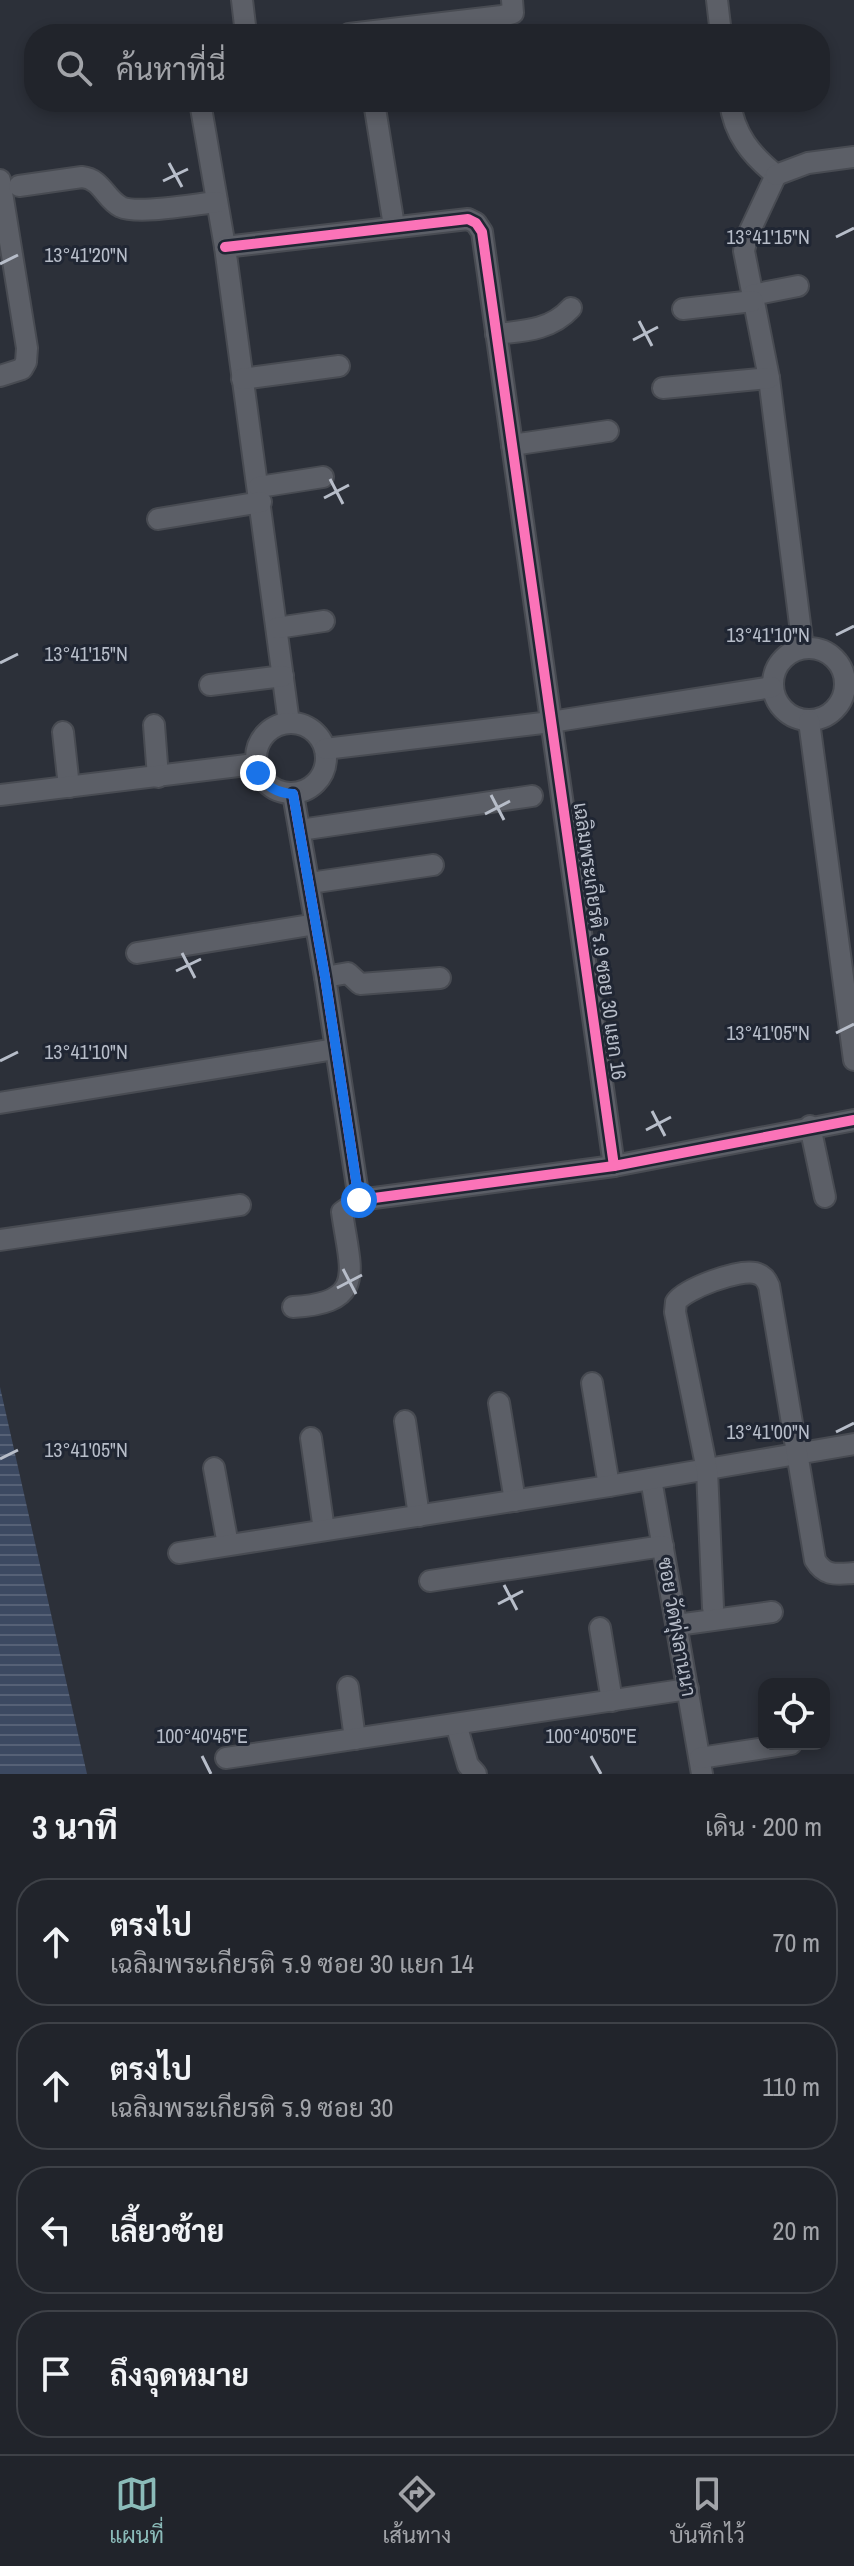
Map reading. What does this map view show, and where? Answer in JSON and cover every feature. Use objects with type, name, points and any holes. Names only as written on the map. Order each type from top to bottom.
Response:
[{"type":"street","points":[[242,0],[245,24]]},
{"type":"street","points":[[434,24],[513,13],[512,0]]},
{"type":"street","points":[[717,0],[720,24]]},
{"type":"street","points":[[202,112],[225,247],[289,723]]},
{"type":"street","points":[[225,247],[394,226],[376,112]]},
{"type":"street","points":[[732,112],[736,129],[748,150],[776,175]]},
{"type":"street","points":[[803,648],[769,378],[744,251],[747,237],[776,175],[808,163],[854,157]]},
{"type":"street","points":[[0,376],[22,369],[27,348],[10,183],[91,178],[120,206],[135,210],[217,202]]},
{"type":"street","name":"เฉลิมพระเกียรติ ร.9 ซอย 30 แยก 16","points":[[394,226],[468,219],[476,223],[482,232],[614,1166]]},
{"type":"street","points":[[683,309],[752,298],[798,286]]},
{"type":"street","points":[[496,334],[542,328],[555,322],[571,308]]},
{"type":"street","points":[[242,379],[339,366]]},
{"type":"street","points":[[663,388],[769,378]]},
{"type":"street","points":[[512,445],[608,431]]},
{"type":"street","points":[[158,519],[323,477]]},
{"type":"street","points":[[277,628],[324,621]]},
{"type":"street","points":[[803,648],[825,651],[835,658],[850,684],[832,712],[809,721],[788,714],[775,697],[772,687],[777,666],[783,658],[803,648]]},
{"type":"street","points":[[210,685],[283,676]]},
{"type":"street","points":[[325,749],[551,722],[772,687]]},
{"type":"street","points":[[809,721],[854,1060]]},
{"type":"street","points":[[289,723],[312,730],[325,749],[326,760],[320,779],[312,787],[293,794],[276,791],[269,786],[262,780],[255,764],[260,741],[267,732],[289,723]]},
{"type":"street","points":[[154,725],[158,777]]},
{"type":"street","points":[[63,732],[69,787]]},
{"type":"street","points":[[0,795],[255,764]]},
{"type":"street","points":[[293,794],[310,883],[359,1200]]},
{"type":"street","points":[[300,830],[532,796]]},
{"type":"street","points":[[310,883],[433,865]]},
{"type":"street","points":[[137,953],[316,924]]},
{"type":"street","points":[[325,977],[348,973],[360,984],[440,978]]},
{"type":"street","points":[[0,1103],[335,1049]]},
{"type":"street","points":[[293,1307],[334,1301],[343,1293],[348,1284],[348,1271],[342,1212],[359,1200],[614,1166],[854,1120]]},
{"type":"street","points":[[810,1126],[825,1197]]},
{"type":"street","points":[[0,1232],[0,1240],[240,1205]]},
{"type":"street","points":[[713,1608],[707,1470],[675,1312],[676,1302],[691,1289],[746,1273],[757,1273],[764,1277],[769,1286],[815,1560],[824,1572],[854,1573]]},
{"type":"street","points":[[592,1383],[609,1486]]},
{"type":"street","points":[[499,1403],[515,1501]]},
{"type":"street","points":[[405,1421],[419,1516]]},
{"type":"street","points":[[311,1438],[324,1530]]},
{"type":"street","points":[[179,1553],[609,1486],[854,1444]]},
{"type":"street","points":[[214,1468],[228,1545]]},
{"type":"street","name":"ซอย วัดทุ่งลานนา","points":[[651,1479],[701,1766]]},
{"type":"street","points":[[430,1581],[663,1546]]},
{"type":"street","points":[[677,1625],[772,1612]]},
{"type":"street","points":[[600,1628],[612,1701]]},
{"type":"street","points":[[348,1687],[355,1739]]},
{"type":"street","points":[[226,1758],[688,1689]]},
{"type":"street","points":[[456,1724],[468,1765],[476,1774]]},
{"type":"street","points":[[701,1766],[766,1750]]},
{"type":"water","points":[[0,1387],[87,1774],[0,1774]]},
{"type":"cycle path","points":[[225,247],[468,219],[476,223],[482,232],[614,1166]]},
{"type":"cycle path","points":[[293,794],[359,1200],[614,1166],[854,1120]]},
{"type":"route","points":[[258,773],[276,791],[293,794],[310,883],[359,1200]]}]
